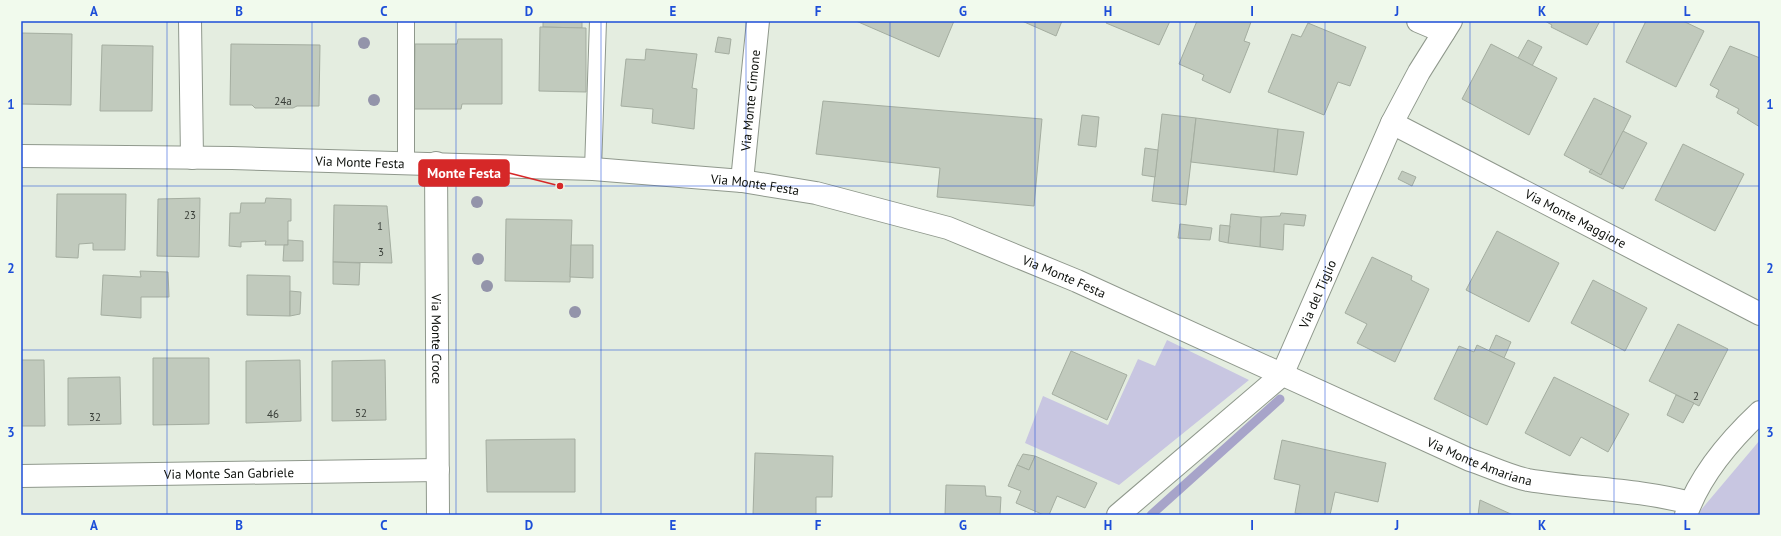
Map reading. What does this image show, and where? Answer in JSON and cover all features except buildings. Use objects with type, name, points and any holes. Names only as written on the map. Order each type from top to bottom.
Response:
[{"type":"street","points":[[190,21],[192,158]]},
{"type":"street","name":"Via Monte Cimone","points":[[742,181],[758,21]]},
{"type":"street","points":[[1418,21],[1447,26]]},
{"type":"street","name":"Via del Tiglio","points":[[1118,515],[1282,376],[1392,123],[1419,72],[1447,26]]},
{"type":"street","name":"Via Monte Maggiore","points":[[1392,123],[1760,314]]},
{"type":"street","name":"Via Monte Festa","points":[[21,156],[436,163],[593,168],[742,181],[816,193],[948,228],[1078,281],[1282,376]]},
{"type":"street","name":"Via Monte Croce","points":[[436,163],[438,515]]},
{"type":"street","name":"Via Monte Amariana","points":[[1282,376],[1470,460],[1526,479],[1602,490],[1648,494],[1688,509]]},
{"type":"street","points":[[1688,509],[1704,478],[1724,450],[1760,412]]},
{"type":"street","name":"Via Monte San Gabriele","points":[[21,476],[438,470]]},
{"type":"lane","points":[[406,21],[406,163]]},
{"type":"lane","points":[[593,168],[598,21]]},
{"type":"shaded area","points":[[1167,340],[1249,380],[1119,485],[1025,443],[1043,396],[1108,425],[1138,359],[1155,366]]},
{"type":"shaded area","points":[[1760,440],[1760,515],[1699,515],[1700,511]]},
{"type":"waterway","points":[[1151,515],[1280,399]]},
{"type":"place","name":"Monte Festa","points":[[560,186]]}]
